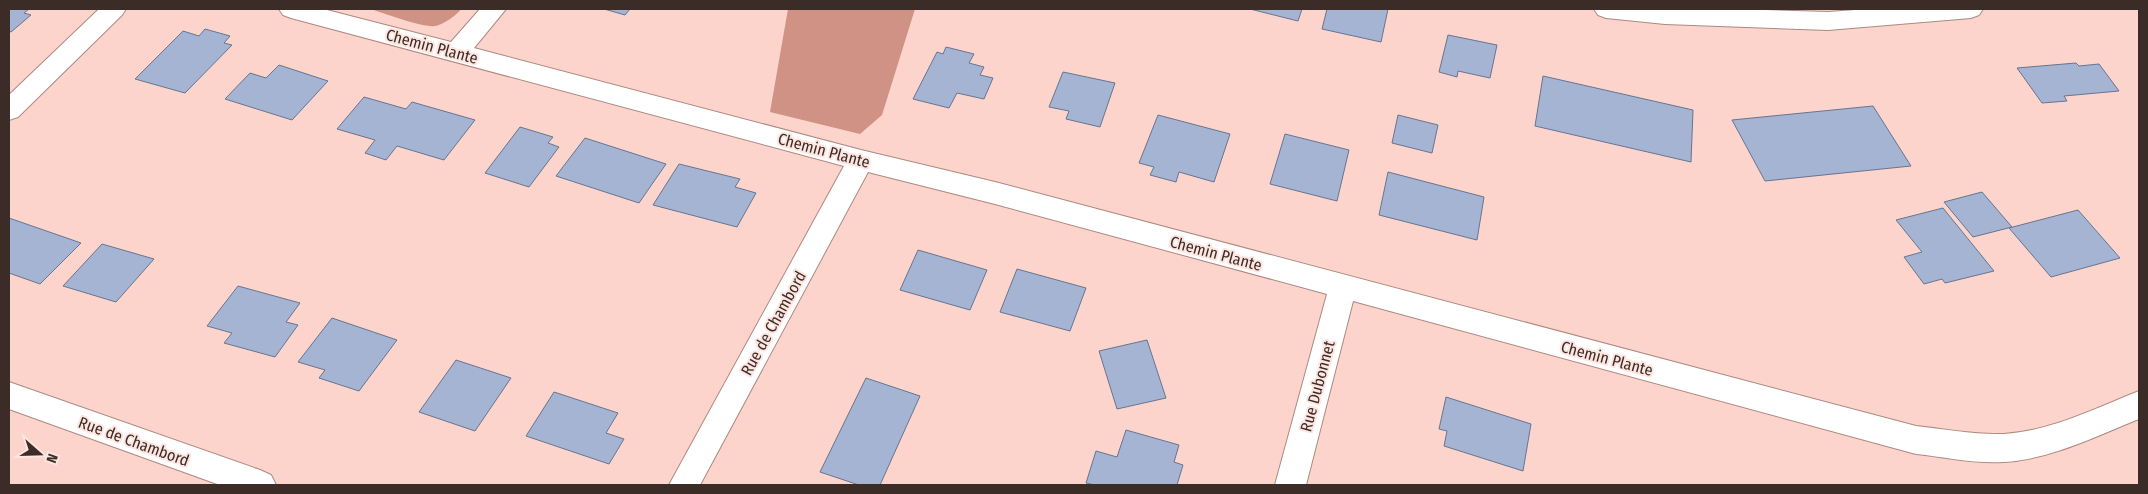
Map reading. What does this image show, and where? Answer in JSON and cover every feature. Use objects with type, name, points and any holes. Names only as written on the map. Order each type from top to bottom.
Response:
[{"type":"street","points":[[9,110],[114,9]]},
{"type":"street","name":"Chemin Plante","points":[[292,9],[861,160],[995,193],[1916,440],[1965,446],[2005,448],[2047,440],[2139,405]]},
{"type":"street","points":[[457,52],[494,9]]},
{"type":"street","points":[[1619,10],[1828,21],[1971,9]]},
{"type":"street","name":"Rue de Chambord","points":[[684,485],[861,160]]},
{"type":"street","name":"Rue Dubonnet","points":[[1290,485],[1343,287]]},
{"type":"street","name":"Rue de Chambord","points":[[9,396],[260,485]]},
{"type":"shaded area","points":[[370,9],[461,9],[446,22],[429,26],[413,23]]},
{"type":"shaded area","points":[[788,9],[915,9],[882,115],[860,134],[770,112]]},
{"type":"building","points":[[9,9],[29,9],[24,13],[31,15],[11,32],[9,31]]},
{"type":"building","points":[[604,9],[630,9],[625,15]]},
{"type":"building","points":[[1250,9],[1302,9],[1298,21]]},
{"type":"building","points":[[1327,9],[1388,9],[1381,42],[1322,29]]},
{"type":"building","points":[[205,29],[230,36],[224,43],[232,45],[185,93],[135,79],[183,31],[199,36]]},
{"type":"building","points":[[1448,35],[1497,45],[1490,78],[1458,71],[1457,77],[1439,72]]},
{"type":"building","points":[[946,47],[974,54],[969,63],[984,67],[980,75],[993,78],[984,99],[957,93],[949,108],[913,99],[937,52],[943,54]]},
{"type":"building","points":[[2076,63],[2079,66],[2099,64],[2119,91],[2064,96],[2067,101],[2042,103],[2017,68]]},
{"type":"building","points":[[279,65],[328,81],[292,120],[225,99],[250,73],[266,78]]},
{"type":"building","points":[[1063,72],[1115,83],[1100,127],[1066,119],[1069,111],[1049,107]]},
{"type":"building","points":[[1543,76],[1693,110],[1691,162],[1535,126]]},
{"type":"building","points":[[364,97],[406,109],[412,102],[475,120],[444,160],[397,146],[386,160],[365,153],[375,140],[337,129]]},
{"type":"building","points":[[1873,106],[1911,166],[1765,181],[1732,120]]},
{"type":"building","points":[[1158,115],[1230,134],[1214,182],[1179,172],[1176,182],[1150,175],[1154,167],[1139,163]]},
{"type":"building","points":[[1398,115],[1438,125],[1432,153],[1392,143]]},
{"type":"building","points":[[520,127],[553,137],[548,143],[559,147],[529,187],[485,173]]},
{"type":"building","points":[[1285,134],[1349,150],[1337,201],[1270,184]]},
{"type":"building","points":[[585,138],[666,164],[639,203],[556,176]]},
{"type":"building","points":[[679,164],[740,179],[735,187],[756,193],[737,227],[653,205]]},
{"type":"building","points":[[1388,172],[1484,197],[1477,240],[1379,215]]},
{"type":"building","points":[[1982,192],[2012,227],[1973,237],[1944,202]]},
{"type":"building","points":[[1943,208],[1994,271],[1945,283],[1942,279],[1924,284],[1904,257],[1922,252],[1896,220]]},
{"type":"building","points":[[2078,210],[2120,258],[2051,277],[2009,228]]},
{"type":"building","points":[[9,218],[81,243],[40,284],[9,273]]},
{"type":"building","points":[[102,244],[154,259],[116,302],[63,286]]},
{"type":"building","points":[[918,250],[987,270],[970,310],[900,290]]},
{"type":"building","points":[[1017,269],[1086,288],[1070,331],[1000,312]]},
{"type":"building","points":[[238,286],[300,303],[286,322],[298,325],[275,357],[224,343],[232,333],[207,326]]},
{"type":"building","points":[[332,318],[397,340],[359,391],[319,378],[325,370],[298,362]]},
{"type":"building","points":[[1147,340],[1166,398],[1117,409],[1099,351]]},
{"type":"building","points":[[456,360],[511,378],[475,431],[419,412]]},
{"type":"building","points":[[866,378],[920,396],[880,485],[859,485],[820,472]]},
{"type":"building","points":[[554,392],[618,413],[606,433],[624,439],[609,464],[526,436]]},
{"type":"building","points":[[1446,397],[1531,424],[1523,471],[1444,446],[1447,431],[1439,429]]},
{"type":"building","points":[[1126,430],[1179,445],[1174,462],[1183,465],[1177,485],[1095,485],[1086,483],[1096,451],[1117,457]]}]
